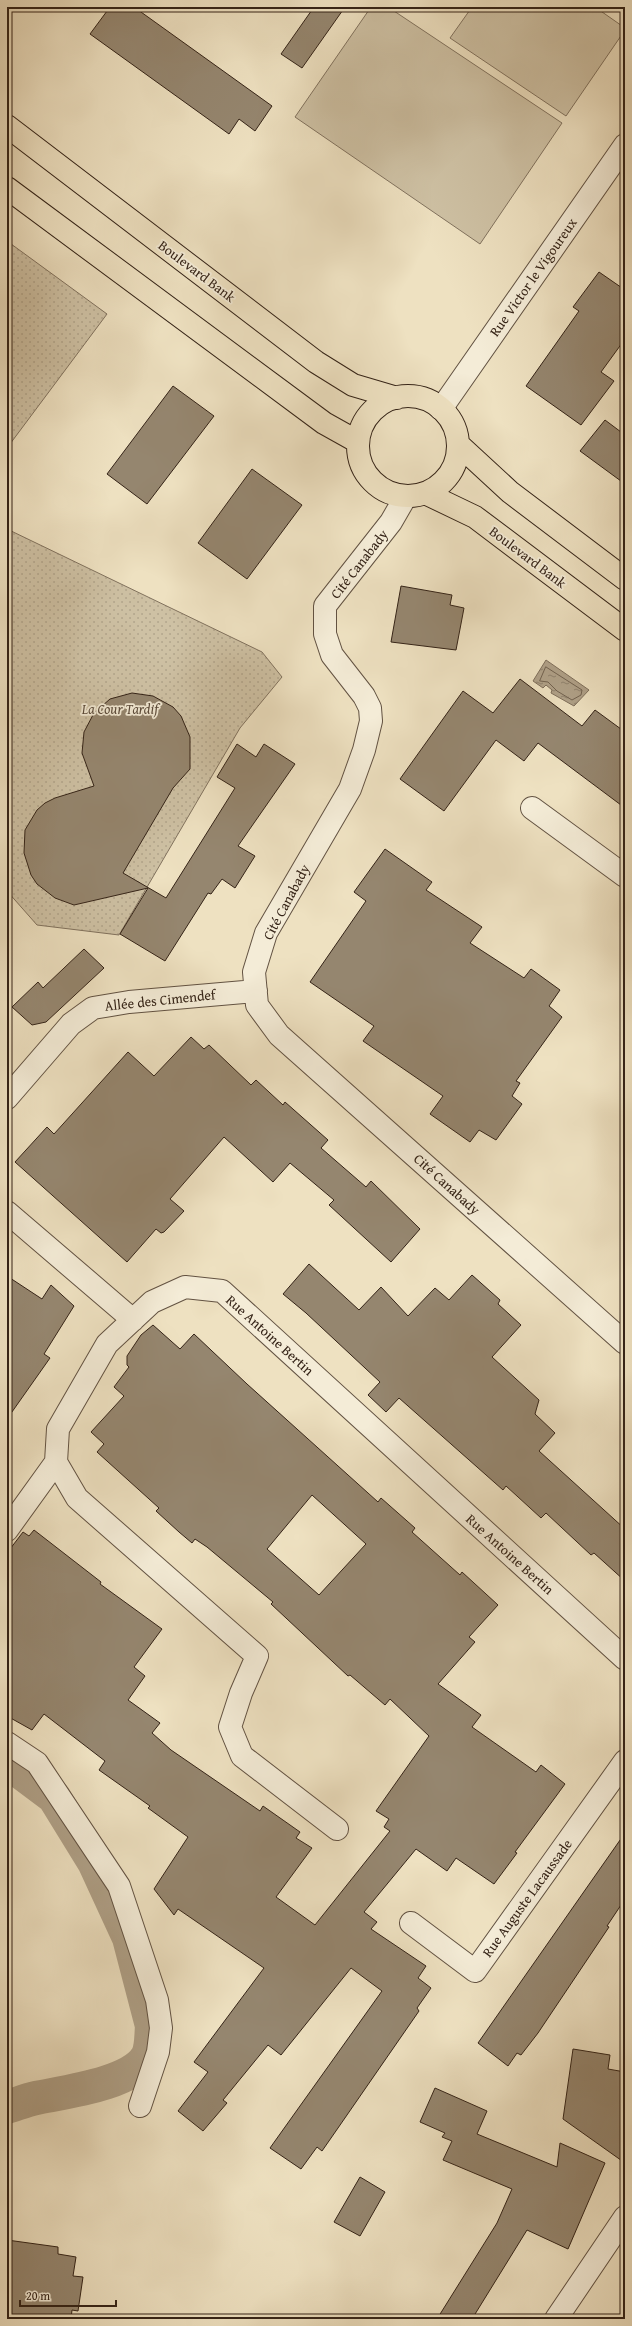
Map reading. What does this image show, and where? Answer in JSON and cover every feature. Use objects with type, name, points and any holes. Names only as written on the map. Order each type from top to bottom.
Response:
[{"type":"main road","name":"Boulevard Bank","points":[[7,126],[316,362],[353,385],[397,398]]},
{"type":"main road","points":[[7,188],[318,419],[358,442]]},
{"type":"main road","points":[[412,397],[427,400],[440,409],[450,419],[456,431],[458,444],[456,460],[450,474],[439,486],[415,495],[390,493],[376,485],[366,473],[360,458],[358,442],[362,427],[370,414],[382,404],[397,398],[412,397]]},
{"type":"main road","points":[[458,444],[510,492],[625,579]]},
{"type":"main road","name":"Boulevard Bank","points":[[415,495],[475,517],[625,630]]},
{"type":"street","name":"Rue Victor le Vigoureux","points":[[440,409],[625,145]]},
{"type":"street","name":"Cité Canabady","points":[[415,495],[391,522],[325,606],[325,634],[332,655],[364,696],[370,708],[371,721],[364,750],[350,789],[266,933],[254,972],[257,1005],[279,1035],[625,1343]]},
{"type":"street","points":[[532,808],[625,876]]},
{"type":"street","name":"Allée des Cimendef","points":[[7,1098],[71,1024],[93,1008],[129,1002],[256,991]]},
{"type":"street","points":[[7,1212],[133,1320]]},
{"type":"street","name":"Rue Antoine Bertin","points":[[56,1462],[58,1429],[107,1344],[152,1302],[185,1287],[222,1291],[625,1659]]},
{"type":"street","points":[[7,1530],[56,1462],[77,1498],[257,1656],[241,1693],[230,1727],[242,1756],[337,1829]]},
{"type":"street","points":[[7,1743],[37,1763],[119,1886],[157,2000],[161,2028],[158,2052],[140,2106]]},
{"type":"street","name":"Rue Auguste Lacaussade","points":[[411,1923],[475,1971],[625,1761]]},
{"type":"street","points":[[556,2319],[625,2217]]},
{"type":"green space","points":[[371,7],[388,7],[562,123],[480,244],[295,117]]},
{"type":"green space","points":[[472,7],[595,7],[625,28],[625,30],[566,116],[450,38]]},
{"type":"green space","points":[[7,241],[107,314],[7,448]]},
{"type":"green space","name":"La Cour Tardif","points":[[7,529],[262,652],[282,677],[240,728],[119,935],[37,925],[7,891]]},
{"type":"water","points":[[546,660],[589,690],[574,706],[551,693],[552,690],[546,685],[543,688],[533,681]]},
{"type":"building","points":[[110,7],[134,7],[272,106],[255,131],[239,119],[229,134],[90,34]]},
{"type":"building","points":[[314,7],[345,7],[302,68],[281,54]]},
{"type":"building","points":[[599,272],[625,290],[625,339],[601,372],[614,381],[581,425],[526,386],[579,311],[573,307]]},
{"type":"building","points":[[173,386],[214,416],[147,504],[107,474]]},
{"type":"building","points":[[605,420],[625,435],[625,484],[580,451]]},
{"type":"building","points":[[252,469],[302,505],[247,579],[198,543]]},
{"type":"building","points":[[401,586],[452,595],[450,605],[464,608],[456,650],[391,642]]},
{"type":"building","points":[[520,679],[582,726],[595,710],[625,732],[625,808],[538,743],[524,761],[496,740],[444,811],[400,779],[463,691],[493,713]]},
{"type":"building","points":[[132,693],[153,696],[173,707],[181,716],[190,737],[190,769],[173,788],[123,873],[166,898],[235,788],[217,777],[237,744],[256,757],[264,744],[295,764],[238,846],[255,856],[235,888],[222,879],[211,894],[208,893],[165,961],[120,934],[148,888],[74,905],[55,898],[37,884],[31,875],[24,853],[25,830],[37,810],[45,803],[55,798],[94,786],[82,753],[84,732],[94,713],[110,699]]},
{"type":"building","points":[[385,849],[432,882],[426,890],[482,927],[470,943],[524,978],[531,969],[560,990],[549,1006],[562,1017],[516,1081],[520,1083],[512,1096],[522,1104],[496,1140],[479,1130],[470,1142],[430,1114],[443,1096],[363,1041],[374,1026],[310,982],[366,901],[354,892]]},
{"type":"building","points":[[84,949],[104,968],[46,1022],[32,1025],[12,1007],[38,982],[43,988]]},
{"type":"building","points":[[191,1037],[204,1049],[209,1045],[251,1085],[256,1080],[283,1105],[285,1102],[328,1140],[321,1148],[366,1187],[371,1181],[420,1229],[391,1262],[329,1205],[334,1200],[290,1163],[273,1182],[224,1137],[170,1199],[184,1211],[164,1232],[161,1233],[156,1229],[127,1262],[15,1162],[47,1127],[54,1134],[128,1052],[154,1076]]},
{"type":"building","points":[[309,1264],[359,1310],[381,1287],[408,1316],[435,1288],[449,1300],[472,1275],[500,1300],[498,1304],[521,1325],[492,1357],[539,1400],[535,1414],[555,1433],[539,1451],[625,1529],[625,1581],[594,1553],[591,1555],[546,1513],[541,1518],[506,1486],[503,1490],[399,1398],[386,1412],[368,1395],[380,1382],[306,1313],[283,1294]]},
{"type":"building","points":[[7,1276],[42,1299],[51,1285],[74,1306],[44,1354],[50,1358],[7,1419]]},
{"type":"building","points":[[153,1325],[180,1349],[194,1334],[378,1502],[381,1498],[415,1528],[412,1532],[460,1575],[462,1572],[498,1605],[469,1637],[475,1642],[438,1684],[481,1715],[472,1727],[536,1772],[541,1765],[565,1784],[515,1852],[517,1853],[494,1884],[456,1858],[447,1871],[416,1849],[364,1912],[377,1922],[371,1929],[426,1966],[418,1978],[431,1988],[417,2008],[419,2011],[322,2151],[317,2147],[301,2169],[270,2148],[382,1991],[351,1968],[281,2055],[268,2045],[223,2100],[227,2103],[203,2131],[178,2111],[208,2072],[194,2062],[264,1968],[178,1909],[174,1915],[154,1889],[188,1837],[148,1808],[150,1806],[99,1770],[105,1761],[44,1714],[32,1730],[7,1716],[7,1553],[23,1532],[29,1536],[34,1530],[101,1582],[100,1584],[162,1629],[134,1667],[145,1676],[128,1700],[160,1723],[152,1733],[171,1750],[260,1811],[263,1806],[300,1832],[296,1838],[312,1848],[276,1897],[315,1925],[390,1831],[384,1827],[389,1819],[376,1811],[429,1736],[390,1699],[385,1705],[350,1675],[348,1676],[271,1604],[273,1602],[207,1547],[195,1539],[192,1543],[179,1532],[156,1511],[159,1508],[97,1452],[104,1444],[91,1432],[124,1396],[114,1387],[129,1367],[127,1365],[127,1356],[141,1335]],"holes":[[[312,1495],[366,1544],[319,1595],[267,1549]]]},
{"type":"building","points":[[625,1833],[625,1899],[607,1926],[609,1927],[538,2033],[521,2055],[517,2053],[508,2066],[478,2043]]},
{"type":"building","points":[[573,2049],[610,2055],[608,2069],[625,2072],[625,2163],[563,2119]]},
{"type":"building","points":[[435,2088],[487,2111],[477,2134],[557,2167],[560,2143],[605,2163],[568,2249],[527,2230],[472,2319],[437,2319],[497,2223],[512,2189],[443,2160],[452,2141],[442,2137],[445,2133],[420,2122]]},
{"type":"building","points":[[360,2177],[385,2192],[360,2236],[334,2222]]},
{"type":"building","points":[[7,2240],[58,2247],[58,2254],[76,2257],[73,2276],[83,2277],[78,2311],[72,2310],[71,2319],[7,2319]]},
{"type":"waterway","points":[[7,1762],[54,1797],[94,1862],[129,1938],[152,2026],[151,2046],[147,2057],[139,2066],[127,2074],[80,2090],[32,2099],[7,2107]]}]
